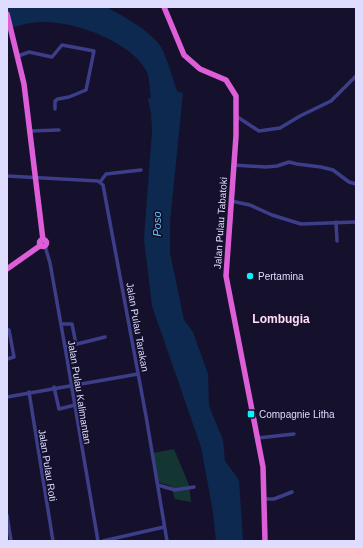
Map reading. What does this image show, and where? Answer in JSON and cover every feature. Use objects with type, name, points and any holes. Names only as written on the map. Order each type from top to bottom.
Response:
[{"type":"highway","name":"Jalan Pulau Tabatoki","points":[[164,7],[186,58],[200,69],[226,80],[232,86],[237,99],[226,276],[264,474],[265,541]]},
{"type":"highway","points":[[7,14],[18,54],[30,131],[43,244],[7,269]]},
{"type":"street","points":[[18,54],[30,52],[52,57],[62,44],[94,51],[86,90],[70,97],[58,99],[55,101],[55,109]]},
{"type":"street","points":[[236,116],[258,131],[280,128],[300,116],[331,101],[356,76]]},
{"type":"street","points":[[30,131],[59,130]]},
{"type":"street","points":[[233,165],[266,167],[277,166],[289,162],[332,169],[349,182],[356,184]]},
{"type":"street","points":[[7,176],[100,182],[106,174],[141,170]]},
{"type":"street","name":"Jalan Pulau Tarakan","points":[[100,182],[103,185],[111,223],[167,541]]},
{"type":"street","points":[[231,201],[250,205],[272,215],[301,224],[356,222]]},
{"type":"street","points":[[336,222],[337,241]]},
{"type":"street","name":"Jalan Pulau Kalimantan","points":[[43,244],[50,263],[98,541]]},
{"type":"street","points":[[61,324],[72,324],[76,344]]},
{"type":"street","points":[[7,329],[9,330],[14,357],[7,359]]},
{"type":"street","points":[[65,347],[105,337]]},
{"type":"street","points":[[7,397],[72,384],[138,374]]},
{"type":"street","points":[[54,388],[59,409],[75,405]]},
{"type":"street","name":"Jalan Pulau Roti","points":[[28,392],[53,541]]},
{"type":"street","points":[[258,438],[294,434]]},
{"type":"street","points":[[158,485],[174,490],[194,487]]},
{"type":"street","points":[[265,499],[274,498],[292,492]]},
{"type":"street","points":[[7,515],[11,541]]},
{"type":"street","points":[[103,541],[164,528]]},
{"type":"green space","points":[[174,449],[189,485],[191,502],[175,499],[171,486],[158,482],[153,453]]},
{"type":"water","name":"Poso","points":[[7,7],[106,7],[136,24],[157,41],[166,57],[177,91],[183,93],[170,222],[170,253],[184,320],[193,332],[208,374],[209,406],[223,440],[225,461],[239,480],[243,541],[216,541],[213,512],[201,447],[152,306],[144,239],[152,131],[151,113],[148,99],[151,97],[146,70],[137,59],[111,40],[78,27],[61,23],[45,22],[28,23],[7,29]]},
{"type":"place","name":"Pertamina","points":[[250,276]]},
{"type":"place","name":"Compagnie Litha","points":[[251,414]]},
{"type":"district","name":"Lombugia","points":[[281,319]]}]
